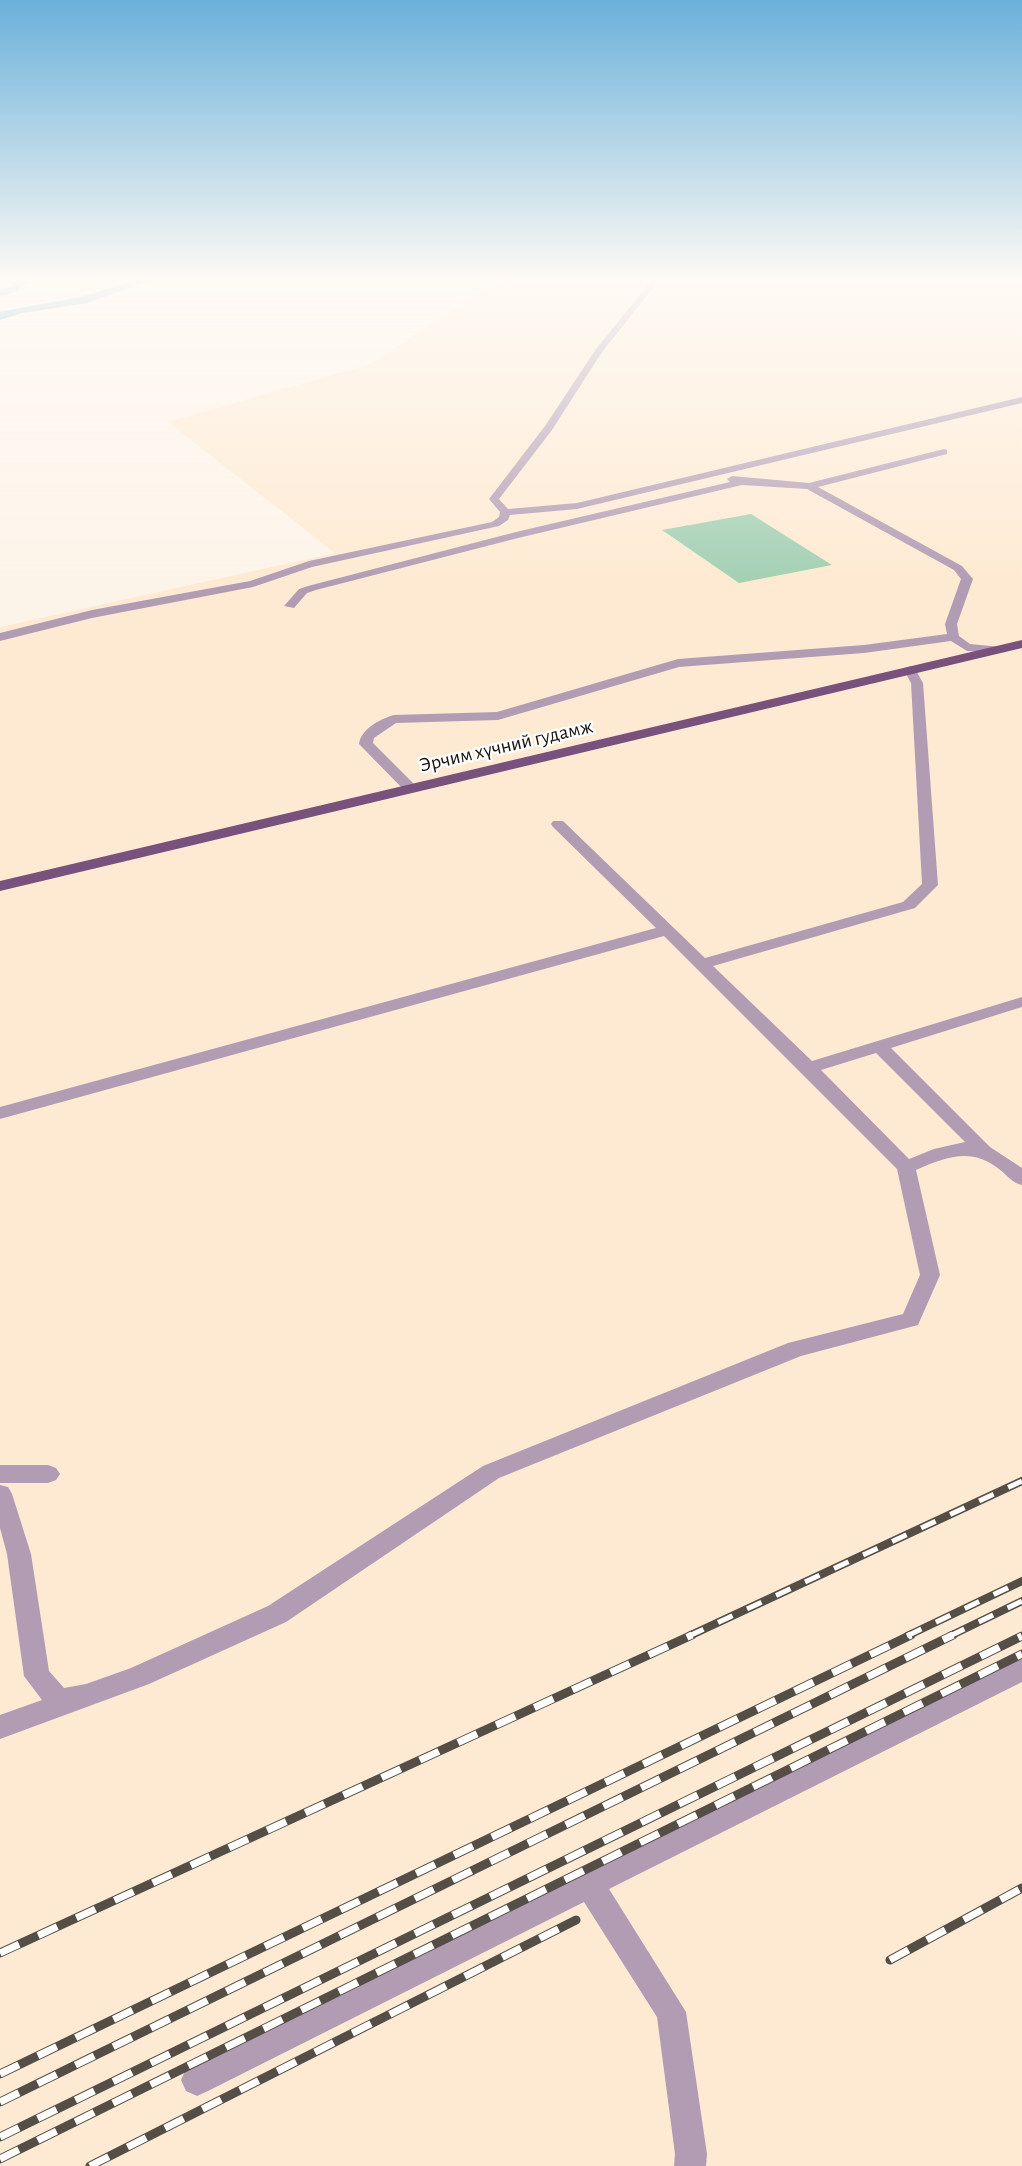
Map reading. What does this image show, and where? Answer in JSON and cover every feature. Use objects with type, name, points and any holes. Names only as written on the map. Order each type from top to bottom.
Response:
[{"type":"main road","name":"Эрчим хүчний гудамж","points":[[0,886],[1022,644]]},
{"type":"street","points":[[505,512],[494,500],[549,428],[580,380]]},
{"type":"street","points":[[505,512],[577,506],[1022,400]]},
{"type":"street","points":[[290,606],[303,591],[742,482],[809,486],[944,452]]},
{"type":"street","points":[[720,473],[742,482]]},
{"type":"street","points":[[809,486],[958,568],[967,579],[951,624],[952,637]]},
{"type":"street","points":[[0,637],[92,614],[253,584],[299,567],[495,524],[504,518],[505,512]]},
{"type":"street","points":[[347,556],[370,573]]},
{"type":"street","points":[[410,788],[366,744],[367,737],[386,722],[394,719],[448,720],[498,716],[678,663],[864,649],[952,637],[967,647],[997,650]]},
{"type":"street","points":[[702,964],[909,905],[930,885],[917,683],[910,670]]},
{"type":"street","points":[[0,1727],[150,1672],[277,1614],[491,1472],[796,1349],[911,1320],[930,1275],[906,1167],[809,1068],[558,824]]},
{"type":"street","points":[[0,1113],[666,930]]},
{"type":"street","points":[[809,1068],[1022,1002]]},
{"type":"street","points":[[879,1046],[982,1149],[1002,1159],[1022,1179]]},
{"type":"street","points":[[906,1167],[951,1148],[982,1149]]},
{"type":"street","points":[[0,1474],[48,1474]]},
{"type":"street","points":[[0,1494],[8,1510],[20,1554],[37,1676],[58,1700],[86,1696]]},
{"type":"street","points":[[197,2080],[1022,1669]]},
{"type":"street","points":[[590,1885],[671,2012],[691,2154],[690,2166]]},
{"type":"shaded area","points":[[315,380],[1022,380],[1022,2166],[0,2166],[0,627],[335,553],[168,422]]},
{"type":"green space","points":[[751,514],[832,565],[739,583],[662,530]]},
{"type":"railway","points":[[689,1636],[1022,1481]]},
{"type":"railway","points":[[907,1636],[1022,1581]]},
{"type":"railway","points":[[950,1636],[1022,1601]]},
{"type":"railway","points":[[0,1953],[692,1635]]},
{"type":"railway","points":[[0,2074],[911,1635]]},
{"type":"railway","points":[[0,2102],[953,1635]]},
{"type":"railway","points":[[0,2137],[1022,1636]]},
{"type":"railway","points":[[0,2159],[1022,1654]]},
{"type":"railway","points":[[890,1960],[1022,1888]]},
{"type":"railway","points":[[90,2166],[576,1920]]}]
